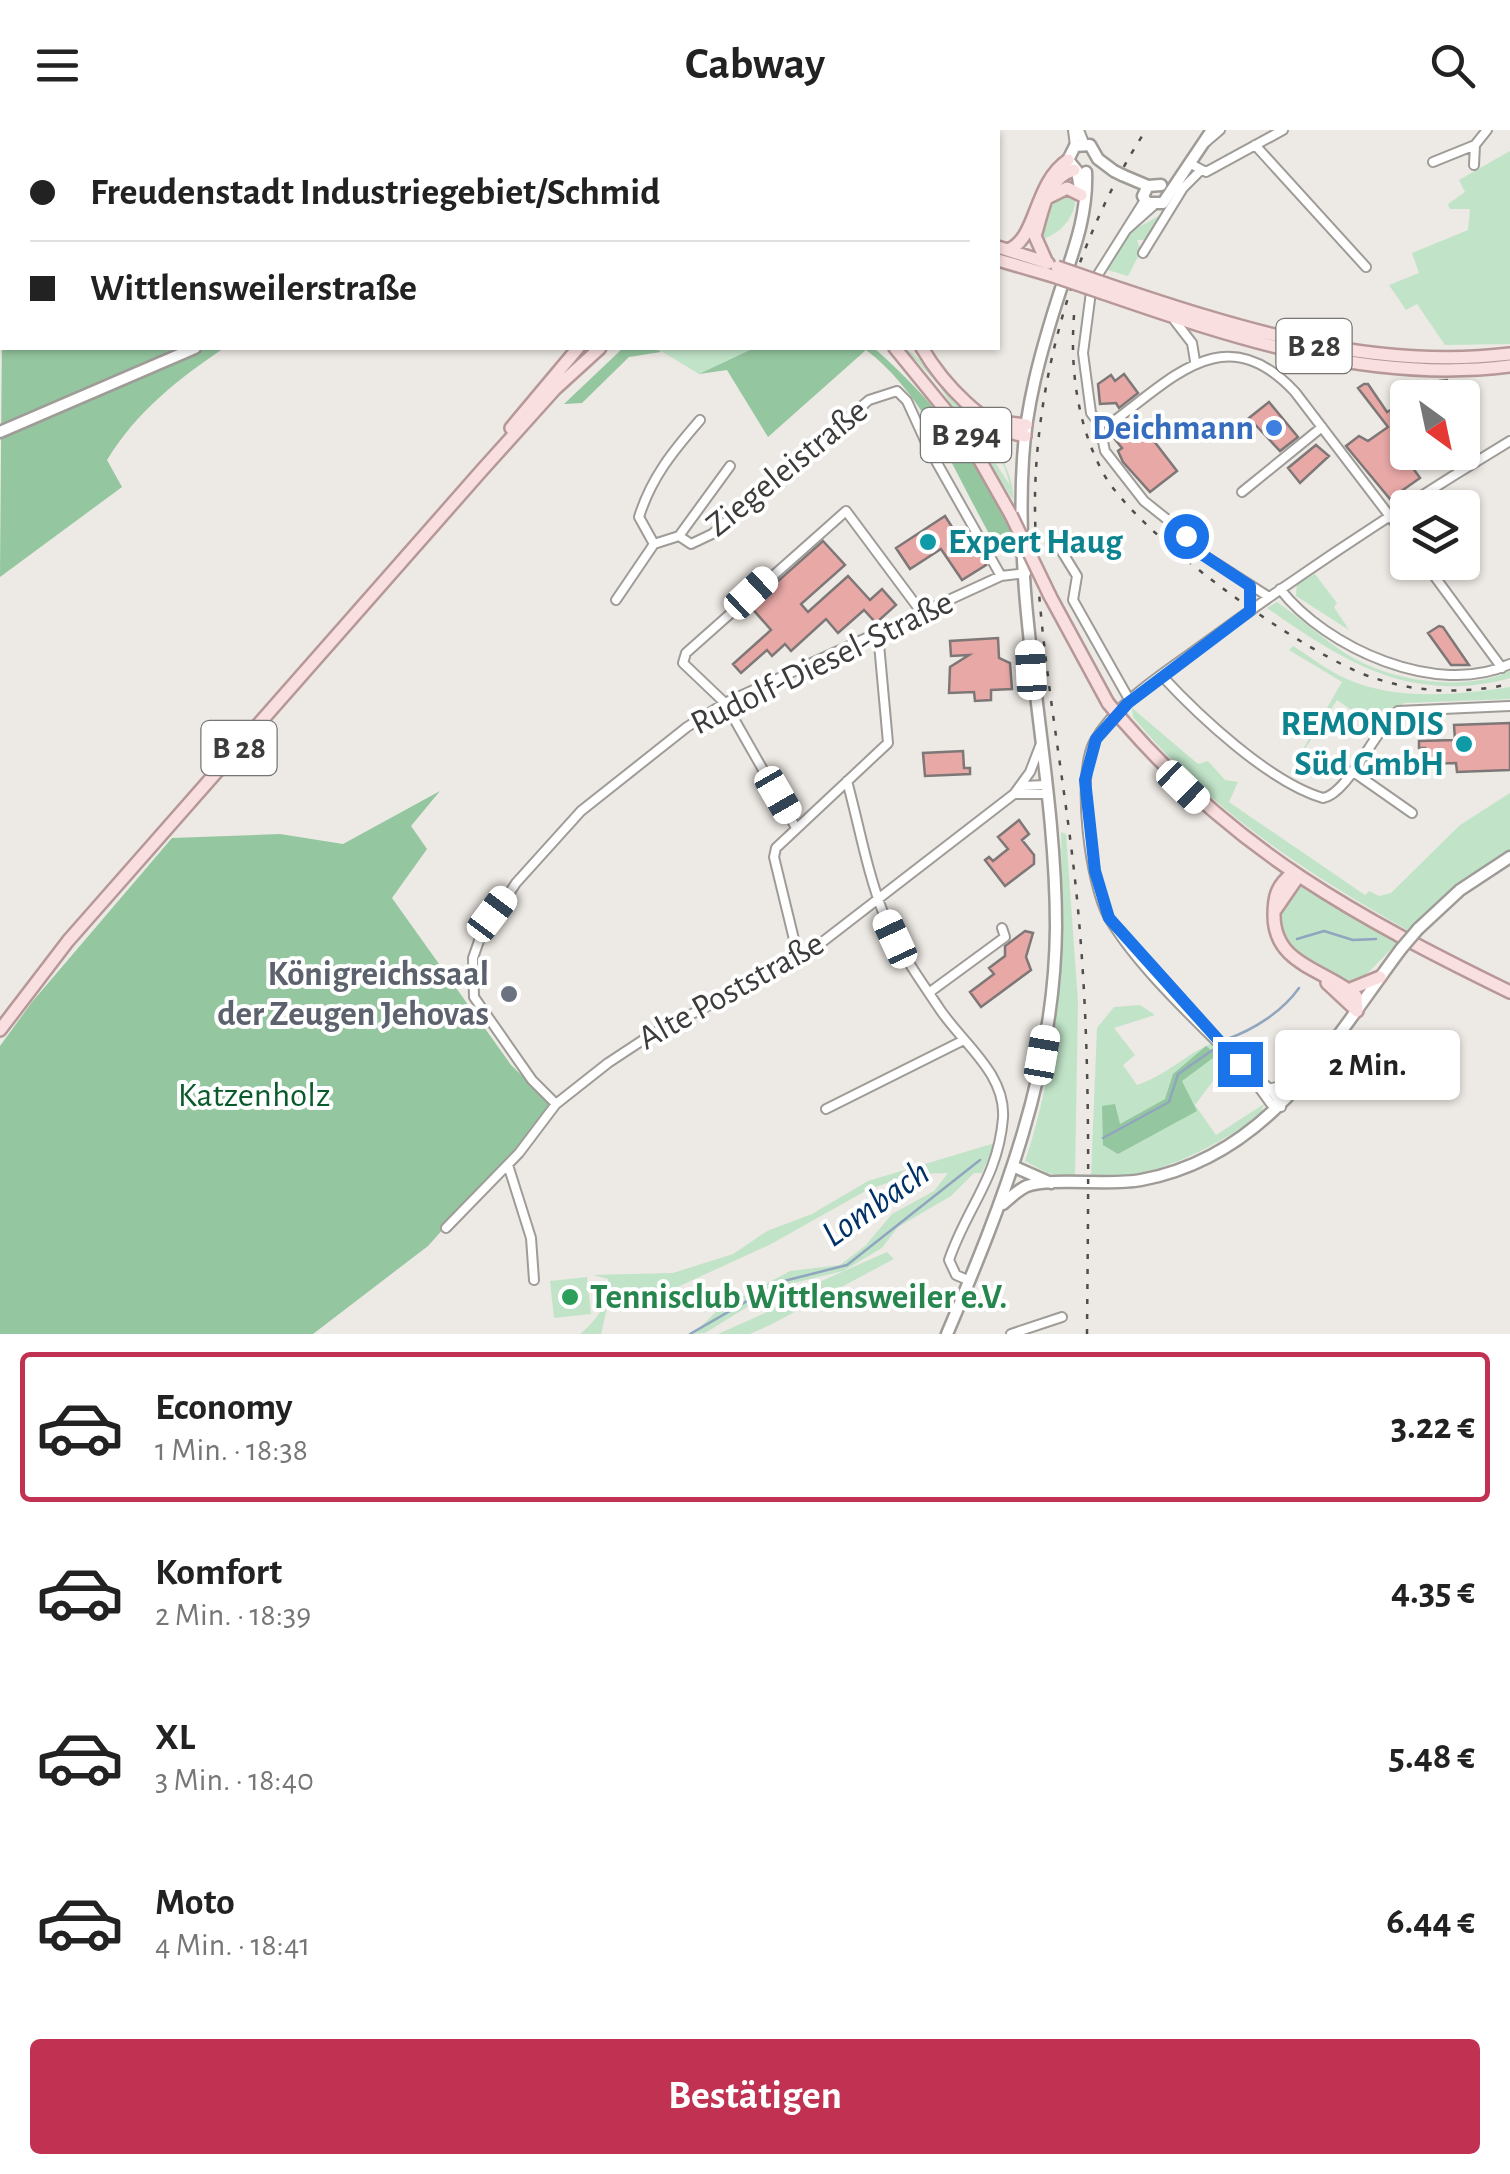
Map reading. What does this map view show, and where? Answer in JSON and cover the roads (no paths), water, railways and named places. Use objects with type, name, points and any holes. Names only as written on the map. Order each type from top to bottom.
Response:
[{"type":"main road","points":[[1052,268],[1035,236],[1057,178],[1083,167]]},
{"type":"main road","name":"B 28","points":[[1002,248],[1025,236],[1046,179],[1083,167]]},
{"type":"main road","points":[[1047,198],[1067,188],[1083,200]]},
{"type":"main road","name":"B 28","points":[[1002,248],[1167,315],[1271,347],[1348,363],[1442,370],[1510,366]]},
{"type":"main road","name":"B 28","points":[[1000,260],[1052,268]]},
{"type":"main road","name":"B 28","points":[[1104,288],[1317,346],[1407,358],[1510,354]]},
{"type":"main road","name":"B 28","points":[[483,468],[540,388],[576,350]]},
{"type":"main road","name":"B 28","points":[[0,1030],[68,941],[483,468],[555,388],[598,350]]},
{"type":"main road","name":"B 294","points":[[897,350],[966,434],[1108,703],[1198,802],[1295,875],[1510,992]]},
{"type":"main road","points":[[923,350],[941,374],[989,420],[1004,431],[1026,431]]},
{"type":"main road","points":[[1267,856],[1277,889],[1274,913],[1280,942],[1357,1011]]},
{"type":"main road","points":[[1277,889],[1295,875]]},
{"type":"main road","points":[[1274,913],[1295,875]]},
{"type":"main road","points":[[1348,990],[1380,977]]},
{"type":"main road","points":[[1324,980],[1356,996],[1357,1011]]},
{"type":"street","points":[[947,1334],[1014,1171],[1036,1090],[1054,971],[1055,898],[1026,574],[1026,431],[1043,346],[1083,200],[1083,167],[1076,130]]},
{"type":"street","points":[[1206,142],[1212,130]]},
{"type":"street","points":[[1144,192],[1164,189],[1220,130]]},
{"type":"street","points":[[1189,163],[1200,170],[1212,169],[1283,130]]},
{"type":"street","points":[[1432,162],[1475,146],[1487,130]]},
{"type":"street","points":[[1079,144],[1096,150],[1083,167]]},
{"type":"street","points":[[1255,145],[1366,267]]},
{"type":"street","points":[[1474,165],[1475,146]]},
{"type":"street","points":[[1083,167],[1118,173],[1163,203],[1164,189]]},
{"type":"street","points":[[1143,252],[1183,188],[1200,170]]},
{"type":"street","points":[[1144,192],[1092,284],[1085,316],[1084,377],[1091,413],[1100,423],[1105,451],[1134,491],[1197,551],[1269,596]]},
{"type":"street","points":[[1167,315],[1186,329],[1195,361]]},
{"type":"street","points":[[1192,342],[1209,356]]},
{"type":"street","points":[[0,432],[190,350]]},
{"type":"street","points":[[1100,423],[1114,422],[1195,361],[1209,356],[1241,358],[1276,375],[1322,427],[1390,516],[1269,596],[1161,676],[1130,701],[1096,739],[1087,758],[1085,780],[1100,898],[1124,939],[1252,1076],[1272,1104],[1280,1107]]},
{"type":"street","name":"Ziegeleistraße","points":[[654,544],[679,536],[691,544],[712,534],[869,400],[897,391],[907,401],[928,447],[1002,576]]},
{"type":"street","points":[[616,600],[654,544],[639,518],[647,490],[700,420]]},
{"type":"street","points":[[1242,492],[1322,427]]},
{"type":"street","points":[[1432,490],[1510,442]]},
{"type":"street","points":[[679,536],[730,466]]},
{"type":"street","points":[[795,826],[725,703],[683,663],[686,652],[846,511],[922,613]]},
{"type":"street","points":[[1056,542],[1077,576],[1073,600],[1130,701]]},
{"type":"street","name":"Rudolf-Diesel-Straße","points":[[556,1104],[532,1080],[474,997],[473,958],[480,938],[516,883],[582,811],[656,748],[725,703],[1002,576],[1026,574]]},
{"type":"street","points":[[1280,589],[1356,650],[1405,670],[1456,674],[1506,666],[1438,580]]},
{"type":"street","points":[[1250,586],[1250,611]]},
{"type":"street","points":[[799,960],[774,857],[777,845],[795,826],[888,744],[878,633]]},
{"type":"street","points":[[1161,676],[1227,736],[1312,795],[1331,796],[1398,711],[1510,706]]},
{"type":"street","name":"Alte Poststraße","points":[[446,1228],[508,1165],[556,1104],[652,1034],[799,960],[1018,790],[1040,746]]},
{"type":"street","points":[[1352,770],[1412,813]]},
{"type":"street","points":[[847,781],[879,900],[895,939],[998,1086],[1003,1117],[990,1182],[957,1236],[949,1260],[956,1276],[970,1281]]},
{"type":"street","points":[[1018,790],[1046,789]]},
{"type":"street","points":[[1002,1204],[1028,1186],[1104,1184],[1172,1172],[1228,1147],[1280,1107],[1308,1078],[1418,929],[1460,890],[1510,857]]},
{"type":"street","points":[[930,992],[1005,937],[1002,928]]},
{"type":"street","points":[[826,1109],[964,1040]]},
{"type":"street","points":[[1252,1076],[1272,1088],[1280,1107]]},
{"type":"street","points":[[1272,1088],[1308,1078]]},
{"type":"street","points":[[508,1165],[531,1238],[534,1280]]},
{"type":"street","points":[[1014,1171],[1054,1184]]},
{"type":"street","points":[[1014,1171],[1028,1186]]},
{"type":"street","points":[[1011,1334],[1062,1316]]},
{"type":"waterway","name":"Lombach","points":[[1297,939],[1324,931],[1353,940],[1376,939]]},
{"type":"waterway","name":"Lombach","points":[[1227,1039],[1266,1019],[1299,988]]},
{"type":"waterway","name":"Lombach","points":[[1103,1138],[1169,1102],[1178,1074],[1217,1047]]},
{"type":"waterway","name":"Lombach","points":[[690,1334],[780,1282],[847,1265],[980,1160]]},
{"type":"railway","points":[[1087,1334],[1084,983],[1075,878],[1040,605],[1035,496],[1044,401],[1066,305],[1100,213],[1146,130]]},
{"type":"railway","points":[[1074,315],[1077,395],[1093,453],[1120,497],[1185,558],[1307,645],[1374,678],[1407,687],[1441,690],[1510,684]]},
{"type":"place","name":"Deichmann","points":[[1274,428]]},
{"type":"place","name":"Expert Haug","points":[[928,542]]},
{"type":"place","name":"REMONDIS Süd GmbH","points":[[1464,744]]},
{"type":"place","name":"Königreichssaal der Zeugen Jehovas","points":[[509,994]]},
{"type":"place","name":"Tennisclub Wittlensweiler e.V.","points":[[570,1297]]},
{"type":"park label","name":"Katzenholz","points":[[254,1095]]}]
